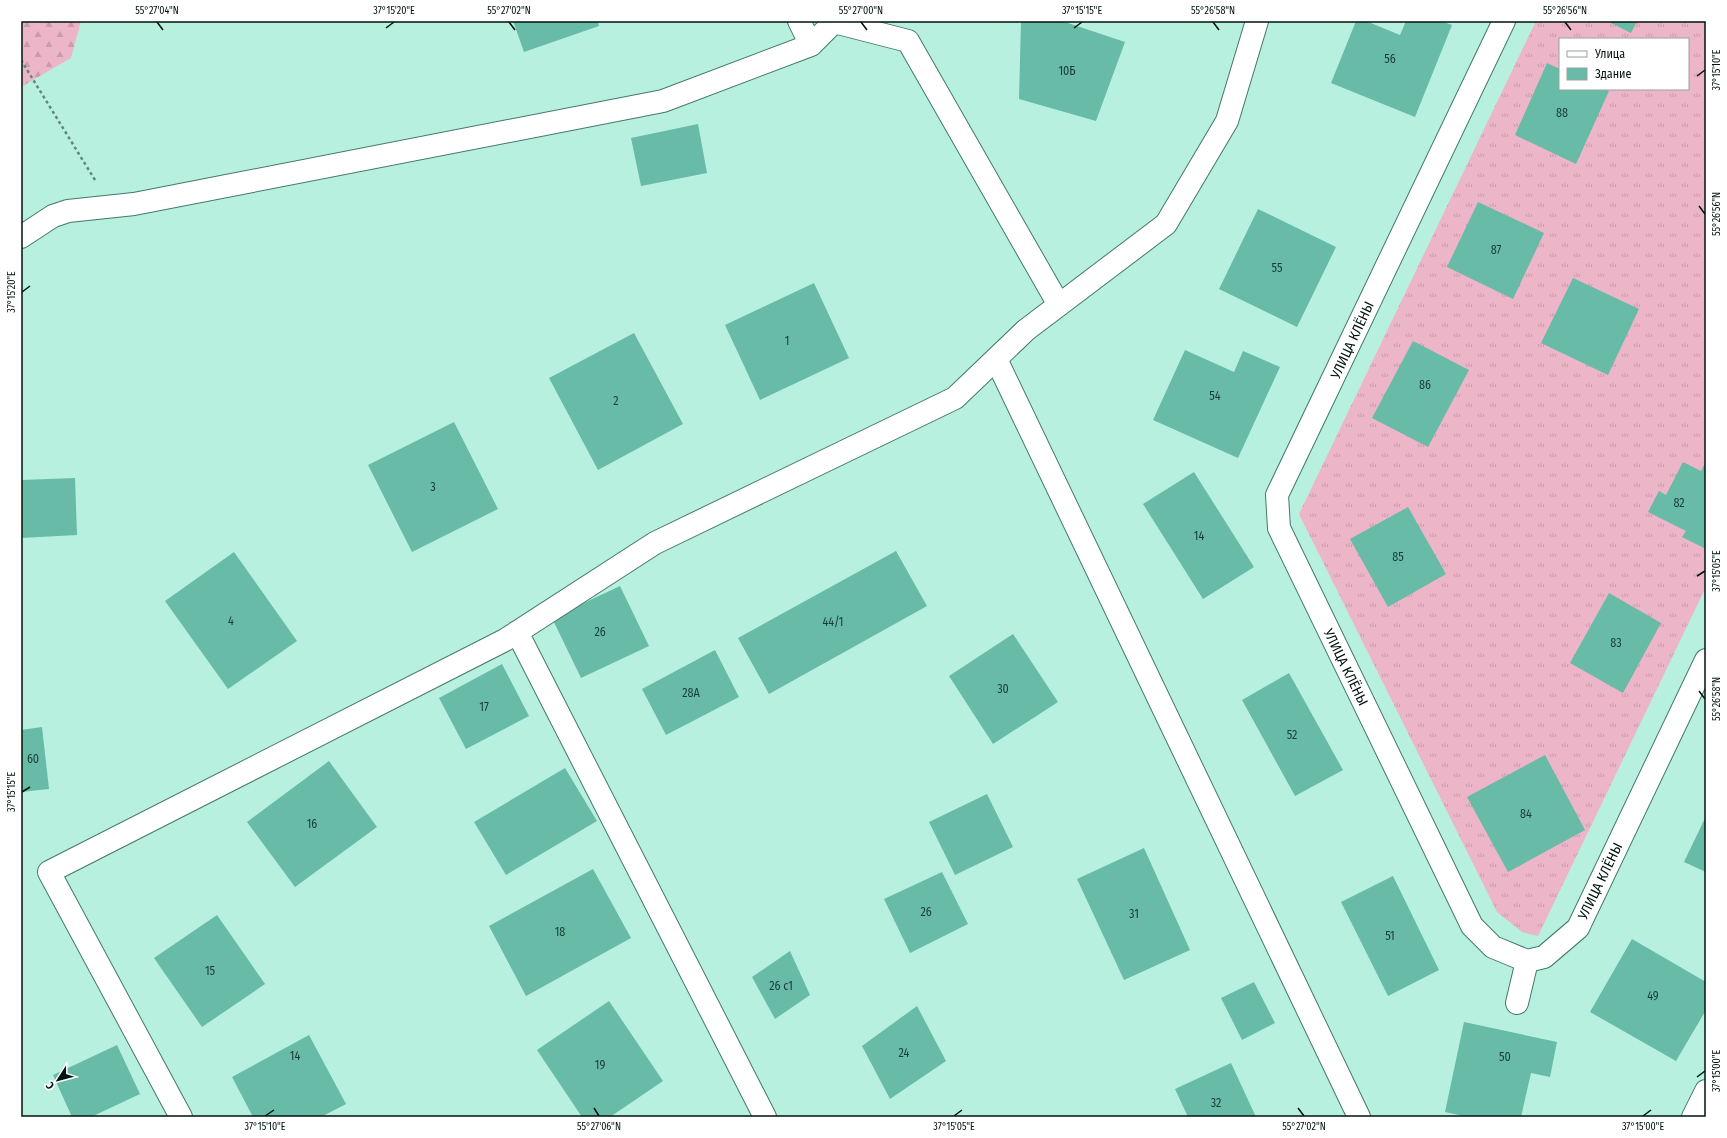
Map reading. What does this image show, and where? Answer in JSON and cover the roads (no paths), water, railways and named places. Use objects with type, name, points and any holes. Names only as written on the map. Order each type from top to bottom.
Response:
[{"type":"street","points":[[799,21],[811,45]]},
{"type":"street","points":[[181,1117],[49,872],[517,632],[655,543],[955,398],[1026,330],[1166,224],[1227,121],[1257,21]]},
{"type":"street","name":"УЛИЦА КЛЁНЫ","points":[[1504,21],[1277,495],[1279,528],[1472,926],[1493,947],[1528,961],[1544,957],[1578,928],[1706,660]]},
{"type":"street","points":[[21,237],[53,216],[68,211],[134,204],[663,100],[811,45],[834,22],[908,42],[1059,305]]},
{"type":"street","points":[[996,359],[1359,1117]]},
{"type":"street","points":[[517,632],[765,1117]]},
{"type":"street","points":[[1517,1004],[1528,961]]},
{"type":"street","points":[[1693,1117],[1706,1091]]}]
